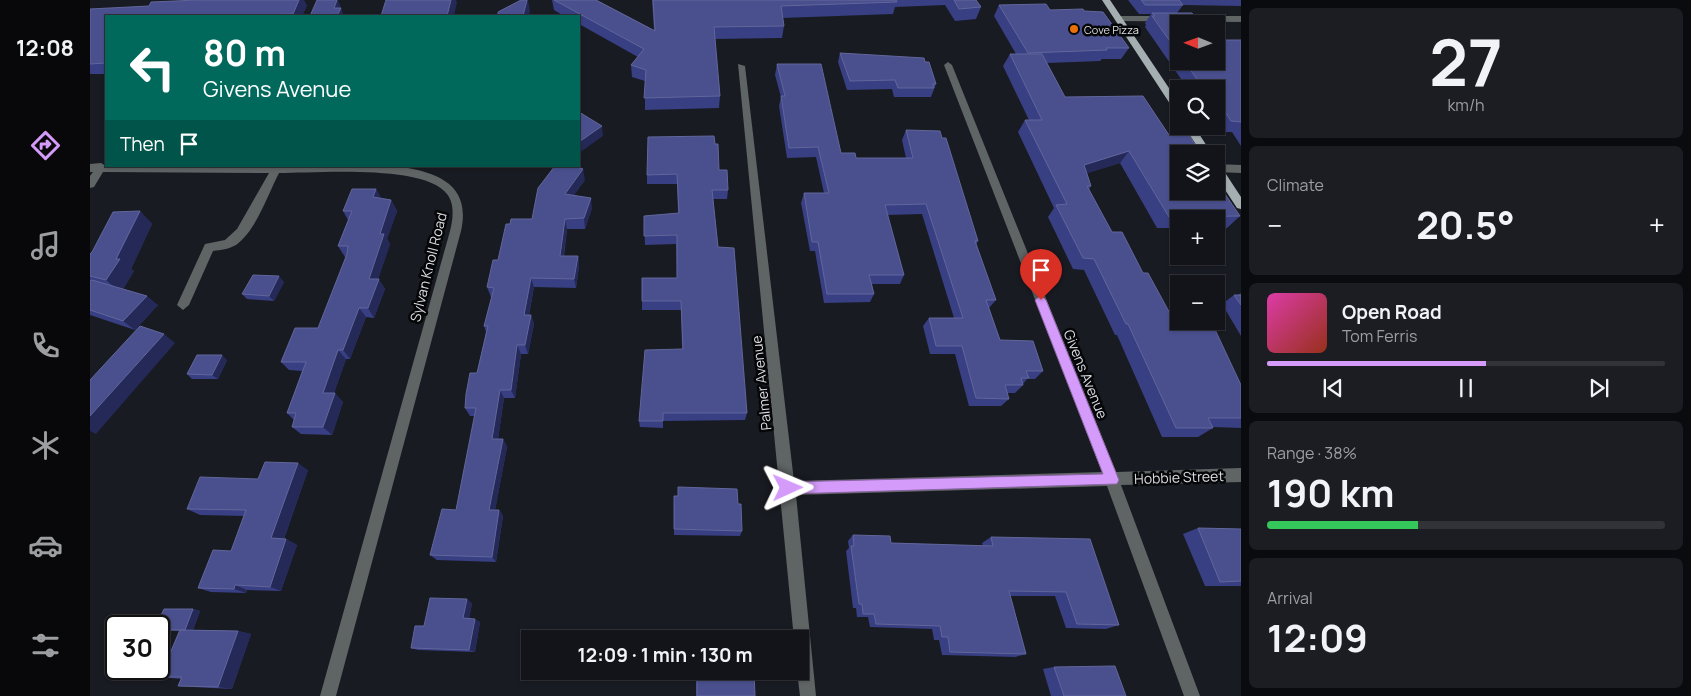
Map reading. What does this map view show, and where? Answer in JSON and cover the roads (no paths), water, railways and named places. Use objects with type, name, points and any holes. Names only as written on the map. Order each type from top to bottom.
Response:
[{"type":"main road","points":[[1106,0],[1170,97]]},
{"type":"main road","points":[[1225,181],[1241,205]]},
{"type":"street","points":[[1118,18],[1241,19]]},
{"type":"street","name":"Givens Avenue","points":[[948,65],[1112,480],[1192,696]]},
{"type":"street","name":"Palmer Avenue","points":[[741,66],[788,488],[808,696]]},
{"type":"street","points":[[183,305],[209,247],[225,246],[234,240],[244,228],[277,167]]},
{"type":"street","name":"Sylvan Knoll Road","points":[[90,184],[95,168],[277,167],[410,171],[433,177],[449,186],[458,209],[449,252],[328,696]]},
{"type":"street","points":[[1225,168],[1241,168]]},
{"type":"street","name":"Hobbie Street","points":[[788,488],[1241,475]]},
{"type":"place","name":"Cove Pizza","points":[[1074,29]]}]
